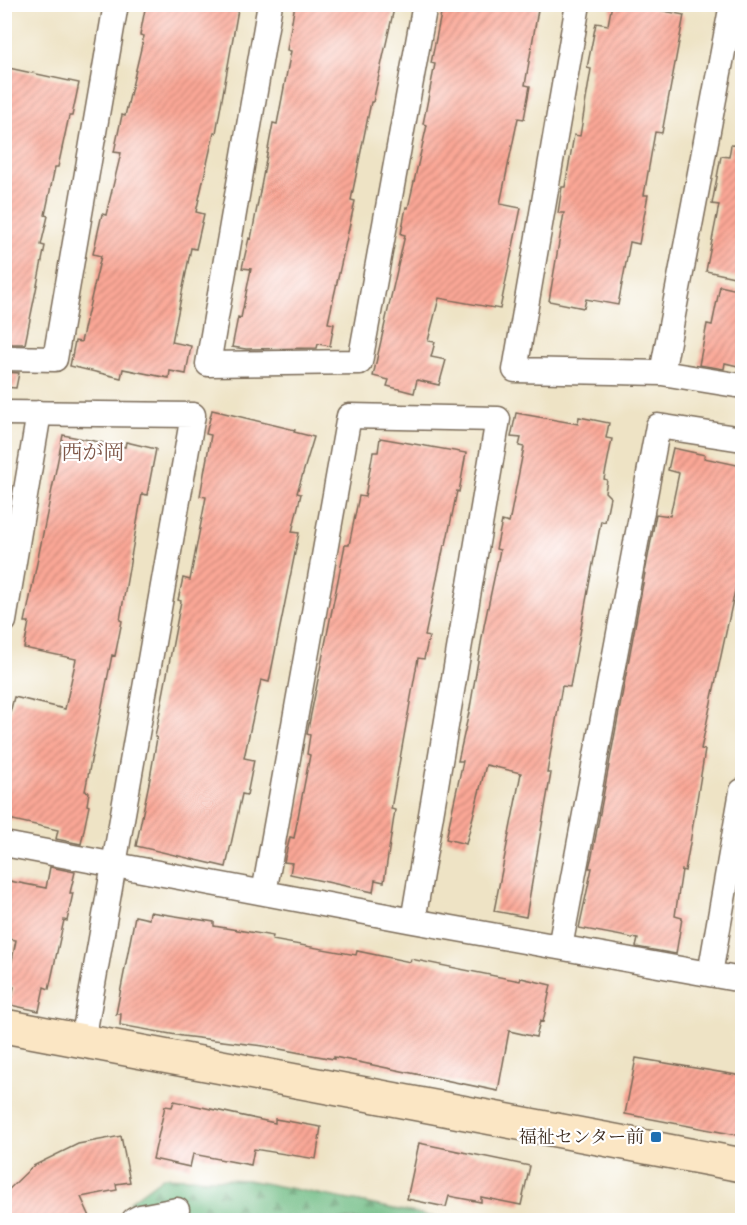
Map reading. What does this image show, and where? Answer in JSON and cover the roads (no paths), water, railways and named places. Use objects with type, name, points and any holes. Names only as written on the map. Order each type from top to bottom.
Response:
[{"type":"street","points":[[4,358],[55,359],[116,4]]},
{"type":"street","points":[[270,4],[208,364],[360,363],[424,4]]},
{"type":"street","points":[[578,4],[515,370],[662,373],[742,386]]},
{"type":"street","points":[[662,373],[732,4]]},
{"type":"street","points":[[4,413],[193,415],[83,1041]]},
{"type":"street","points":[[4,621],[39,413]]},
{"type":"street","points":[[264,893],[349,416],[498,419],[413,921]]},
{"type":"street","points":[[560,947],[658,426],[742,439]]},
{"type":"street","points":[[710,974],[742,791]]},
{"type":"street","points":[[4,844],[742,980]]},
{"type":"street","points":[[4,1026],[742,1165]]},
{"type":"street","points":[[134,1221],[140,1217],[177,1210]]},
{"type":"place","name":"福祉センター前","points":[[656,1137]]},
{"type":"district","name":"西が岡","points":[[93,452]]}]
